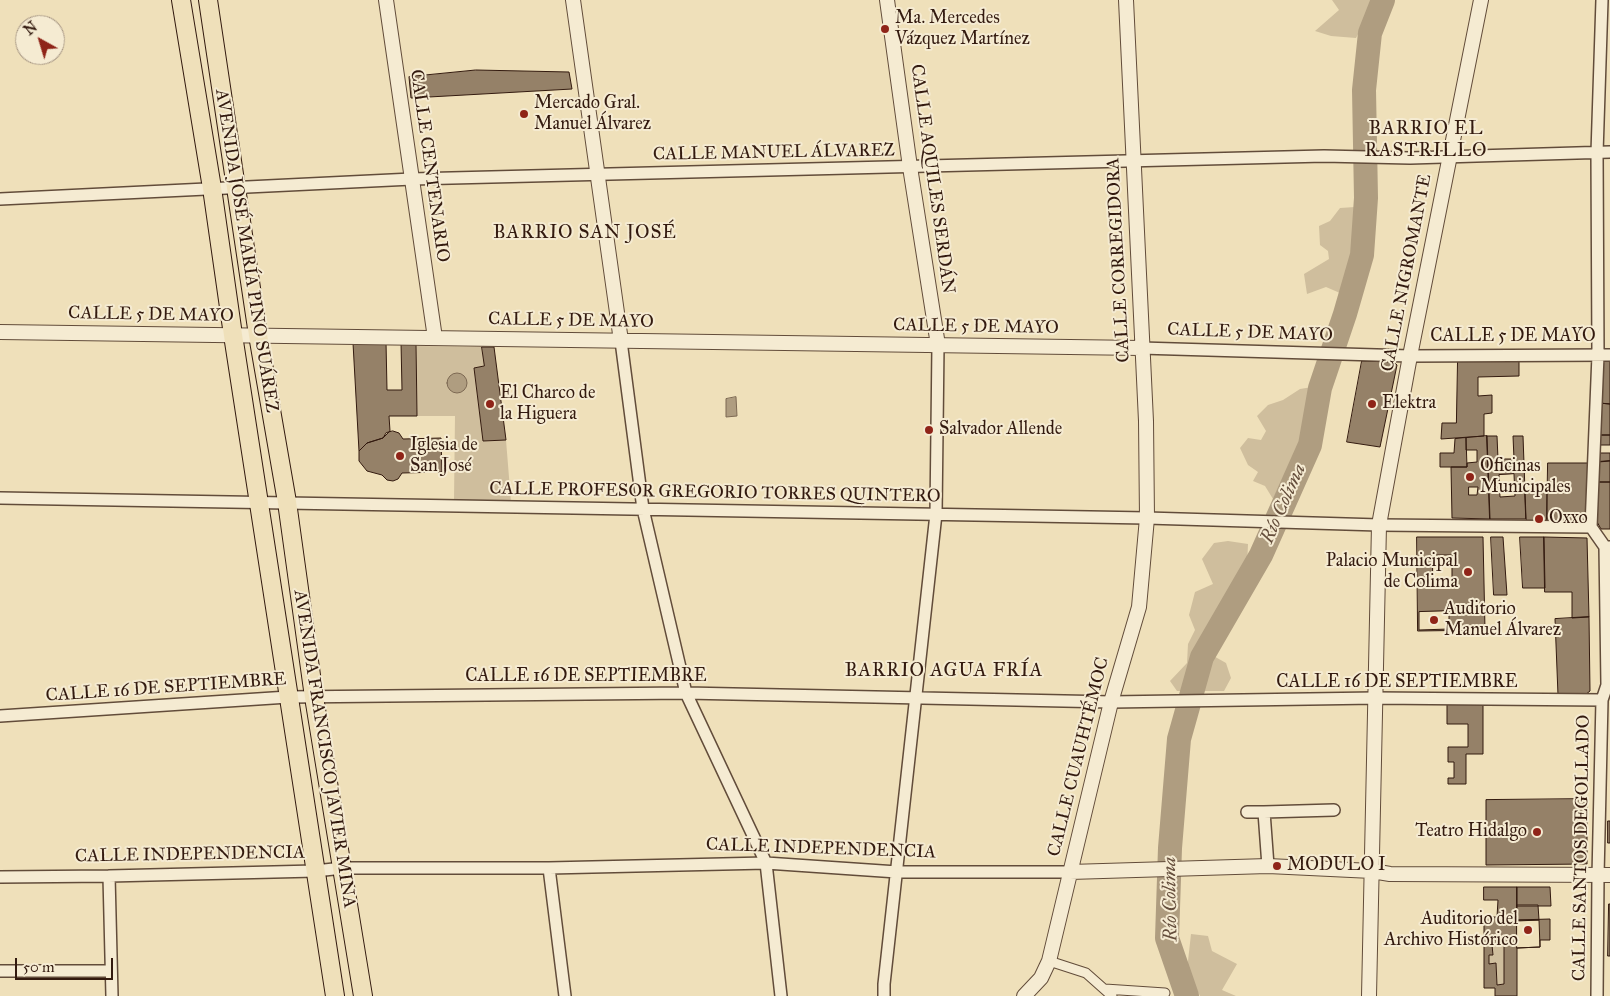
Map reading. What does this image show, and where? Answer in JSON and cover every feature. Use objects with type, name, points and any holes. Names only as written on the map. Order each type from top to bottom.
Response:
[{"type":"main road","name":"AVENIDA JOSÉ MARÍA PINO SUÁREZ","points":[[181,0],[212,188],[259,502]]},
{"type":"main road","name":"AVENIDA JOSÉ MARÍA PINO SUÁREZ","points":[[208,0],[258,336],[286,502]]},
{"type":"main road","name":"AVENIDA FRANCISCO JAVIER MINA","points":[[259,502],[335,996]]},
{"type":"main road","name":"AVENIDA FRANCISCO JAVIER MINA","points":[[286,502],[314,697],[363,996]]},
{"type":"street","name":"CALLE CENTENARIO","points":[[386,0],[435,338]]},
{"type":"street","points":[[573,0],[643,509],[686,693],[766,863],[781,996]]},
{"type":"street","name":"CALLE AQUILES SERDÁN","points":[[884,996],[936,514],[938,345],[910,167],[887,0]]},
{"type":"street","name":"CALLE CORREGIDORA","points":[[1126,0],[1141,348],[1146,421],[1147,518]]},
{"type":"street","name":"CALLE NIGROMANTE","points":[[1369,996],[1379,525],[1410,356],[1481,0]]},
{"type":"street","points":[[1602,0],[1597,153],[1604,355],[1591,527],[1608,547],[1609,685],[1602,700]]},
{"type":"street","name":"CALLE MANUEL ÁLVAREZ","points":[[0,199],[235,186],[412,179],[1324,156],[1410,158],[1610,152]]},
{"type":"street","name":"CALLE 5 DE MAYO","points":[[0,332],[1141,348],[1410,356],[1604,355]]},
{"type":"street","name":"CALLE PROFESOR GREGORIO TORRES QUINTERO","points":[[0,498],[1147,518],[1379,525],[1591,527]]},
{"type":"street","name":"CALLE CUAUHTÉMOC","points":[[1024,996],[1041,978],[1049,962],[1111,702],[1139,607],[1147,518]]},
{"type":"street","name":"CALLE 16 DE SEPTIEMBRE","points":[[0,716],[288,697],[686,693],[1111,702],[1375,698],[1602,700]]},
{"type":"street","name":"CALLE SANTOS DEGOLLADO","points":[[1597,996],[1604,875],[1602,700]]},
{"type":"street","points":[[1247,812],[1334,810]]},
{"type":"street","points":[[1264,812],[1268,866]]},
{"type":"street","name":"CALLE INDEPENDENCIA","points":[[0,877],[316,871],[343,868],[549,868],[766,863],[897,872],[1070,872],[1268,866],[1372,871],[1390,874],[1604,875]]},
{"type":"street","points":[[549,868],[564,996]]},
{"type":"street","points":[[109,876],[112,996]]},
{"type":"street","points":[[1049,962],[1086,973],[1112,996]]},
{"type":"street","points":[[0,971],[111,971]]},
{"type":"street","points":[[1105,989],[1165,993]]},
{"type":"shaded area","points":[[1332,0],[1376,0],[1356,38],[1331,36],[1315,31],[1339,10]]},
{"type":"shaded area","points":[[1355,207],[1357,252],[1340,293],[1326,287],[1307,294],[1304,274],[1329,259],[1328,251],[1320,245],[1319,226],[1330,221],[1340,208]]},
{"type":"shaded area","points":[[417,346],[482,347],[484,366],[474,368],[483,441],[506,440],[511,502],[454,500],[455,416],[417,416]]},
{"type":"shaded area","points":[[457,373],[464,376],[467,383],[464,390],[457,393],[450,390],[447,383],[450,376]]},
{"type":"shaded area","points":[[1312,387],[1300,446],[1273,499],[1265,486],[1253,481],[1258,472],[1248,465],[1240,448],[1248,438],[1261,440],[1266,431],[1257,416],[1268,405],[1283,400],[1300,389]]},
{"type":"shaded area","points":[[736,397],[737,416],[726,417],[726,399]]},
{"type":"shaded area","points":[[1228,541],[1248,544],[1247,567],[1241,599],[1218,620],[1220,638],[1210,654],[1226,663],[1231,678],[1224,691],[1177,691],[1170,681],[1187,663],[1188,644],[1195,630],[1189,615],[1195,592],[1213,584],[1202,559],[1214,543]]},
{"type":"shaded area","points":[[1191,934],[1208,936],[1212,951],[1237,964],[1222,990],[1236,996],[1200,996],[1187,970]]},
{"type":"shaded area","points":[[1497,941],[1504,941],[1504,984],[1497,985],[1496,964],[1489,964],[1489,955],[1493,955],[1492,945],[1497,945]]},
{"type":"building","points":[[476,70],[569,72],[572,89],[411,98],[409,77]]},
{"type":"building","points":[[416,341],[417,416],[389,416],[390,431],[383,438],[367,443],[359,451],[353,343],[386,342],[387,390],[402,390],[401,342]]},
{"type":"building","name":"El Charco de la Higuera","points":[[482,347],[494,347],[506,440],[483,441],[474,368],[484,366]]},
{"type":"building","points":[[1458,358],[1519,358],[1519,376],[1478,377],[1478,396],[1492,395],[1492,413],[1484,414],[1484,436],[1441,439],[1442,423],[1456,423]]},
{"type":"building","points":[[1600,358],[1610,358],[1610,404],[1599,403]]},
{"type":"building","name":"Elektra","points":[[1362,361],[1394,362],[1397,365],[1380,447],[1347,442]]},
{"type":"building","points":[[1599,403],[1610,404],[1610,435],[1598,435]]},
{"type":"building","name":"Iglesia de San José","points":[[393,431],[399,433],[403,439],[441,438],[442,472],[402,473],[398,479],[393,481],[387,480],[382,475],[367,471],[359,461],[359,451],[367,443],[383,438],[386,433]]},
{"type":"building","points":[[1598,435],[1610,435],[1610,445],[1598,445]]},
{"type":"building","name":"Oficinas Municipales","points":[[1487,436],[1490,519],[1452,518],[1451,467],[1467,467],[1467,463],[1477,462],[1477,450],[1466,450],[1466,438]],"holes":[[[1469,487],[1478,487],[1477,495],[1469,495]]]},
{"type":"building","points":[[1487,436],[1497,436],[1498,459],[1514,459],[1513,436],[1523,436],[1526,519],[1490,519]],"holes":[[[1514,474],[1515,496],[1500,497],[1499,475]]]},
{"type":"building","points":[[1466,438],[1467,467],[1440,467],[1440,453],[1454,453],[1455,439]]},
{"type":"building","points":[[1598,453],[1610,453],[1610,461],[1598,462]]},
{"type":"building","points":[[1610,461],[1610,482],[1597,482],[1598,462]]},
{"type":"building","points":[[1548,463],[1588,463],[1586,518],[1579,523],[1547,522]]},
{"type":"building","points":[[1597,482],[1610,482],[1610,529],[1601,529],[1596,520]]},
{"type":"building","points":[[1525,490],[1547,490],[1547,522],[1528,522],[1526,519]]},
{"type":"building","name":"Palacio Municipal de Colima","points":[[1417,537],[1483,537],[1485,630],[1418,631]],"holes":[[[1433,555],[1452,555],[1452,588],[1433,588]]]},
{"type":"building","points":[[1491,537],[1503,537],[1507,595],[1494,595]]},
{"type":"building","points":[[1520,537],[1544,537],[1545,588],[1523,588]]},
{"type":"building","points":[[1544,537],[1587,538],[1589,617],[1572,618],[1572,592],[1545,592]]},
{"type":"building","name":"Auditorio Manuel Álvarez","points":[[1449,611],[1449,629],[1419,630],[1419,612]]},
{"type":"building","points":[[1589,617],[1590,691],[1585,695],[1558,695],[1555,619]]},
{"type":"building","points":[[1483,703],[1483,754],[1466,754],[1466,784],[1448,784],[1448,778],[1454,778],[1454,762],[1448,762],[1448,747],[1468,747],[1468,724],[1447,724],[1447,704]]},
{"type":"building","name":"Teatro Hidalgo","points":[[1587,799],[1587,864],[1486,865],[1486,800]]},
{"type":"building","points":[[1608,821],[1610,821],[1610,843],[1608,843]]},
{"type":"building","points":[[1484,887],[1517,887],[1517,920],[1550,919],[1550,940],[1540,940],[1540,947],[1517,948],[1517,996],[1495,996],[1495,988],[1484,988],[1484,917],[1497,917],[1498,900],[1484,900]],"holes":[[[1497,941],[1504,941],[1504,984],[1497,985],[1496,963],[1489,964],[1489,955],[1493,955],[1492,945],[1497,945]]]},
{"type":"building","points":[[1517,887],[1550,887],[1551,906],[1517,906]]},
{"type":"building","points":[[1609,904],[1610,956],[1608,956]]},
{"type":"building","points":[[1517,905],[1538,905],[1539,920],[1517,921]]},
{"type":"building","name":"Auditorio del Archivo Histórico","points":[[1517,920],[1539,920],[1540,947],[1517,948]]},
{"type":"waterway","name":"Río Colima","points":[[1187,996],[1167,938],[1170,848],[1179,739],[1202,657],[1261,555],[1310,445],[1320,388],[1345,314],[1362,255],[1366,198],[1364,90],[1370,33],[1383,0]]},
{"type":"place","name":"Ma. Mercedes Vázquez Martínez","points":[[885,29]]},
{"type":"place","name":"Mercado Gral. Manuel Álvarez","points":[[524,114]]},
{"type":"place","name":"El Charco de la Higuera","points":[[490,404]]},
{"type":"place","name":"Elektra","points":[[1372,404]]},
{"type":"place","name":"Salvador Allende","points":[[929,430]]},
{"type":"place","name":"Iglesia de San José","points":[[400,456]]},
{"type":"place","name":"Oficinas Municipales","points":[[1470,477]]},
{"type":"place","name":"Oxxo","points":[[1539,519]]},
{"type":"place","name":"Palacio Municipal de Colima","points":[[1468,572]]},
{"type":"place","name":"Auditorio Manuel Álvarez","points":[[1434,620]]},
{"type":"place","name":"Teatro Hidalgo","points":[[1537,832]]},
{"type":"place","name":"MODULO I","points":[[1277,866]]},
{"type":"place","name":"Auditorio del Archivo Histórico","points":[[1528,930]]},
{"type":"district","name":"BARRIO EL RASTRILLO","points":[[1426,140]]},
{"type":"district","name":"BARRIO SAN JOSÉ","points":[[585,233]]},
{"type":"district","name":"BARRIO AGUA FRÍA","points":[[944,671]]}]
